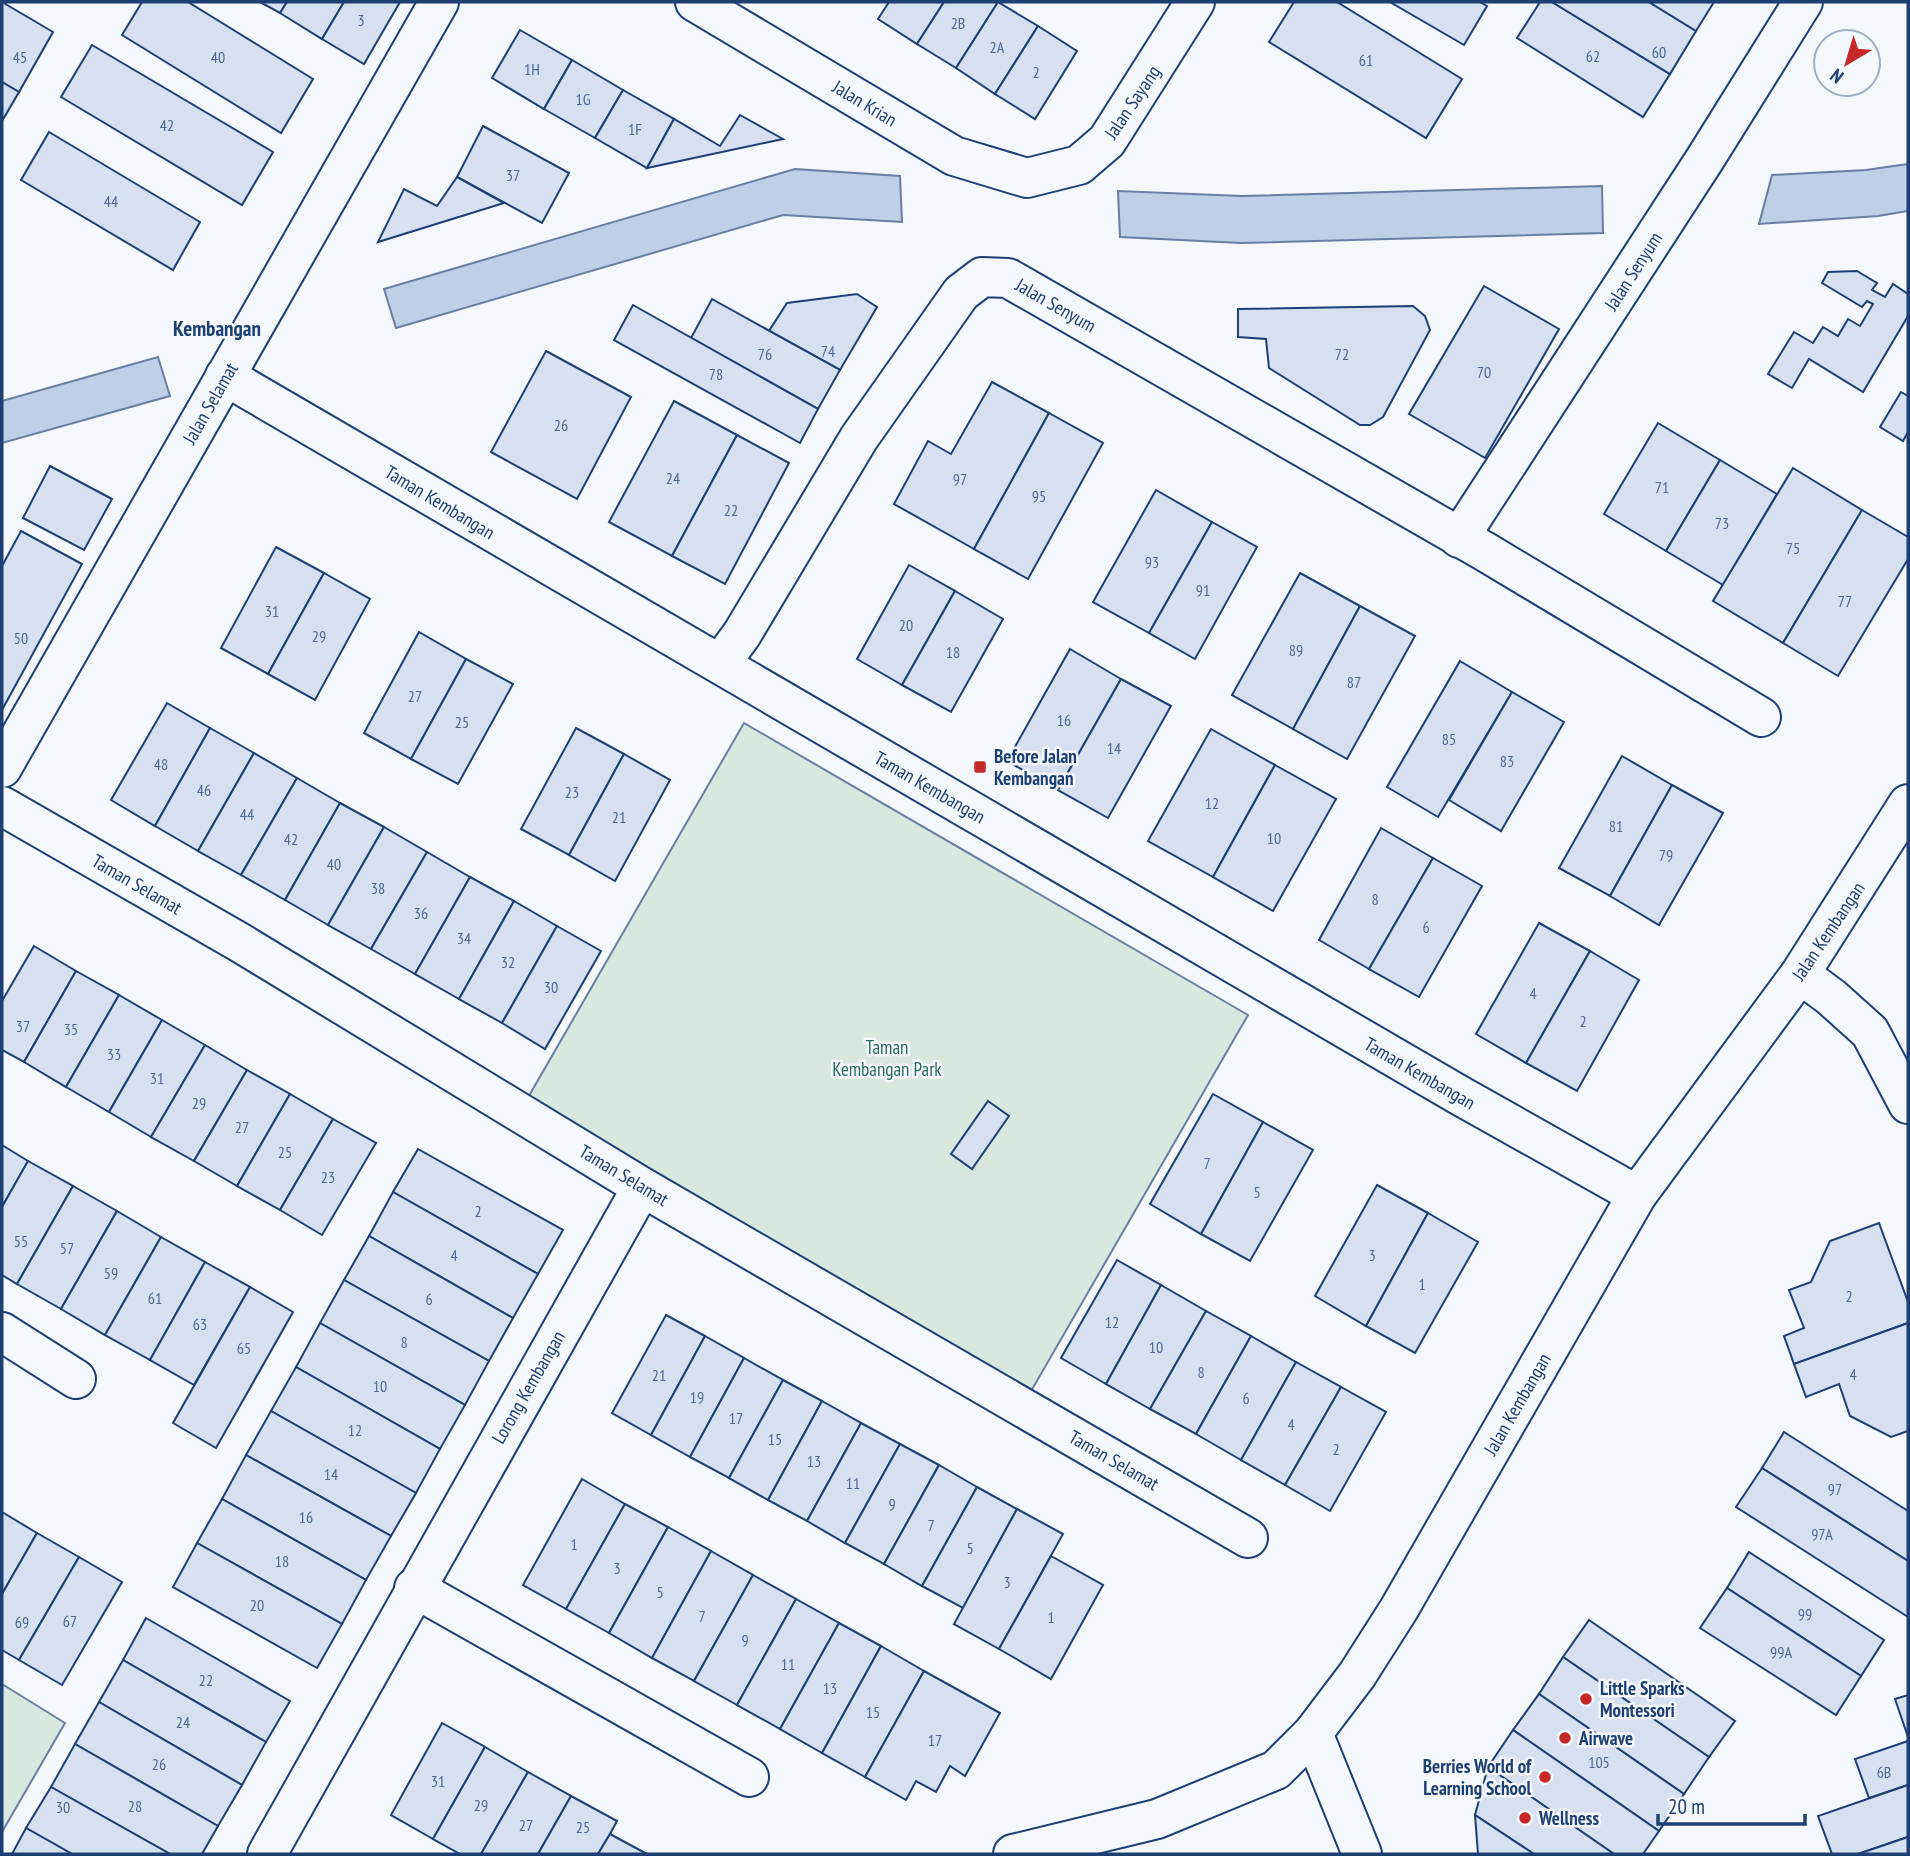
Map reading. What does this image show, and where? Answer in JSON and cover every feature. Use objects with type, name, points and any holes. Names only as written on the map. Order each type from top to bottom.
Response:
[{"type":"street","name":"Jalan Selamat","points":[[2,768],[439,2]]},
{"type":"street","name":"Jalan Krian","points":[[695,2],[954,156],[1027,178],[1045,176]]},
{"type":"street","name":"Jalan Sayang","points":[[1045,176],[1079,165],[1107,141],[1195,2]]},
{"type":"street","name":"Jalan Senyum","points":[[1459,538],[1705,159],[1802,2]]},
{"type":"street","name":"Jalan Senyum","points":[[720,664],[742,634],[859,438],[961,293],[982,277],[1009,278],[1459,538],[1761,717]]},
{"type":"street","name":"Taman Kembangan","points":[[225,376],[1436,1082],[1637,1195]]},
{"type":"street","name":"Jalan Kembangan","points":[[1013,1854],[1157,1819],[1276,1770],[1313,1733],[1357,1675],[1399,1609],[1637,1195],[1800,974],[1908,804]]},
{"type":"street","name":"Taman Selamat","points":[[2,806],[239,942],[642,1186],[1248,1538]]},
{"type":"street","points":[[1800,974],[1831,996],[1870,1032],[1908,1104]]},
{"type":"street","name":"Lorong Kembangan","points":[[267,1854],[642,1186]]},
{"type":"street","points":[[2,1332],[76,1379]]},
{"type":"street","points":[[414,1588],[749,1777]]},
{"type":"street","points":[[1313,1733],[1362,1854]]},
{"type":"green space","name":"Taman Kembangan Park","points":[[744,723],[1248,1015],[1030,1393],[526,1101]]},
{"type":"green space","points":[[2,1684],[65,1723],[2,1832]]},
{"type":"water","points":[[1908,164],[1908,211],[1878,216],[1759,224],[1772,175],[1866,170]]},
{"type":"water","points":[[795,169],[900,176],[902,222],[783,215],[396,328],[384,289]]},
{"type":"water","points":[[1602,186],[1603,233],[1241,243],[1120,237],[1118,191],[1242,196]]},
{"type":"water","points":[[158,357],[170,396],[2,443],[2,401]]},
{"type":"building","points":[[2,2],[53,32],[19,92],[2,82]]},
{"type":"building","points":[[142,2],[188,2],[313,79],[281,133],[122,35]]},
{"type":"building","points":[[260,2],[287,2],[280,13]]},
{"type":"building","points":[[287,2],[344,2],[322,39],[280,13]]},
{"type":"building","points":[[344,2],[400,2],[364,64],[322,39]]},
{"type":"building","points":[[889,2],[944,2],[917,44],[878,19]]},
{"type":"building","points":[[944,2],[998,2],[956,68],[917,44]]},
{"type":"building","points":[[998,2],[1038,26],[995,94],[956,68]]},
{"type":"building","points":[[1294,2],[1337,2],[1462,79],[1426,138],[1269,42]]},
{"type":"building","points":[[1390,2],[1480,2],[1487,6],[1464,45]]},
{"type":"building","points":[[1540,2],[1552,2],[1670,74],[1643,117],[1517,38]]},
{"type":"building","points":[[1552,2],[1649,2],[1696,31],[1670,74]]},
{"type":"building","points":[[1649,2],[1714,2],[1696,31]]},
{"type":"building","points":[[1038,26],[1077,51],[1035,119],[995,94]]},
{"type":"building","points":[[520,30],[572,60],[544,109],[492,78]]},
{"type":"building","points":[[92,45],[273,152],[242,205],[61,97]]},
{"type":"building","points":[[572,60],[623,90],[595,138],[544,109]]},
{"type":"building","points":[[2,82],[19,92],[2,121]]},
{"type":"building","points":[[623,90],[674,119],[647,168],[595,138]]},
{"type":"building","points":[[740,115],[783,139],[647,168],[674,119],[720,146]]},
{"type":"building","points":[[483,126],[569,173],[542,223],[457,177]]},
{"type":"building","points":[[49,132],[200,222],[173,270],[21,180]]},
{"type":"building","points":[[457,177],[504,203],[378,242],[404,189],[437,206]]},
{"type":"building","points":[[1857,271],[1877,283],[1872,290],[1885,297],[1893,284],[1908,294],[1908,316],[1863,392],[1809,359],[1792,388],[1768,374],[1794,332],[1813,343],[1823,327],[1838,336],[1848,319],[1860,326],[1873,304],[1867,301],[1862,307],[1822,283],[1828,272]]},
{"type":"building","points":[[1484,286],[1559,329],[1485,458],[1409,414]]},
{"type":"building","points":[[857,294],[877,307],[840,370],[769,331],[787,303]]},
{"type":"building","points":[[712,299],[840,370],[818,409],[691,338]]},
{"type":"building","points":[[633,305],[818,409],[800,443],[614,340]]},
{"type":"building","points":[[1413,306],[1425,316],[1430,330],[1383,417],[1370,425],[1360,425],[1269,368],[1266,339],[1238,337],[1238,309]]},
{"type":"building","points":[[546,351],[631,397],[577,499],[491,452]]},
{"type":"building","points":[[992,382],[1049,413],[974,549],[894,504],[928,441],[951,454]]},
{"type":"building","points":[[1901,392],[1908,396],[1908,432],[1903,441],[1880,427]]},
{"type":"building","points":[[674,401],[737,435],[672,556],[609,522]]},
{"type":"building","points":[[1049,413],[1103,443],[1028,579],[974,549]]},
{"type":"building","points":[[1658,423],[1720,460],[1666,551],[1604,514]]},
{"type":"building","points":[[737,435],[789,463],[725,584],[672,556]]},
{"type":"building","points":[[1720,460],[1777,494],[1723,585],[1666,551]]},
{"type":"building","points":[[50,466],[112,499],[84,550],[23,518]]},
{"type":"building","points":[[1793,468],[1862,510],[1783,643],[1713,601]]},
{"type":"building","points":[[1156,490],[1212,522],[1149,633],[1093,602]]},
{"type":"building","points":[[1862,510],[1908,537],[1908,559],[1838,676],[1783,643]]},
{"type":"building","points":[[1212,522],[1257,547],[1195,659],[1149,633]]},
{"type":"building","points":[[21,531],[82,564],[2,710],[2,566]]},
{"type":"building","points":[[276,547],[324,573],[268,674],[221,648]]},
{"type":"building","points":[[909,565],[955,591],[902,685],[857,659]]},
{"type":"building","points":[[324,573],[370,599],[315,700],[268,674]]},
{"type":"building","points":[[1300,573],[1360,606],[1293,729],[1232,695]]},
{"type":"building","points":[[955,591],[1003,619],[951,712],[902,685]]},
{"type":"building","points":[[1360,606],[1415,636],[1347,759],[1293,729]]},
{"type":"building","points":[[419,632],[466,659],[411,759],[364,733]]},
{"type":"building","points":[[1070,649],[1121,679],[1058,790],[1007,761]]},
{"type":"building","points":[[466,659],[513,684],[458,784],[411,759]]},
{"type":"building","points":[[1460,661],[1512,692],[1438,817],[1387,787]]},
{"type":"building","points":[[1121,679],[1171,706],[1108,818],[1058,790]]},
{"type":"building","points":[[1512,692],[1564,722],[1501,831],[1449,800]]},
{"type":"building","points":[[167,703],[210,728],[155,826],[111,800]]},
{"type":"building","points":[[210,728],[254,753],[198,851],[155,826]]},
{"type":"building","points":[[576,728],[624,754],[569,855],[521,829]]},
{"type":"building","points":[[1211,729],[1275,765],[1213,877],[1148,841]]},
{"type":"building","points":[[254,753],[297,778],[241,875],[198,851]]},
{"type":"building","points":[[624,754],[670,780],[615,881],[569,855]]},
{"type":"building","points":[[1622,756],[1672,785],[1610,896],[1559,868]]},
{"type":"building","points":[[1275,765],[1336,799],[1273,911],[1213,877]]},
{"type":"building","points":[[297,778],[340,803],[285,900],[241,875]]},
{"type":"building","points":[[1672,785],[1723,813],[1659,925],[1610,896]]},
{"type":"building","points":[[340,803],[384,827],[328,925],[285,900]]},
{"type":"building","points":[[384,827],[427,852],[371,949],[328,925]]},
{"type":"building","points":[[1381,828],[1433,858],[1369,969],[1319,940]]},
{"type":"building","points":[[427,852],[470,877],[415,974],[371,949]]},
{"type":"building","points":[[1433,858],[1482,886],[1419,997],[1369,969]]},
{"type":"building","points":[[470,877],[514,901],[459,999],[415,974]]},
{"type":"building","points":[[514,901],[557,926],[502,1023],[459,999]]},
{"type":"building","points":[[1539,923],[1590,951],[1526,1063],[1476,1034]]},
{"type":"building","points":[[557,926],[601,951],[545,1049],[502,1023]]},
{"type":"building","points":[[34,946],[76,971],[24,1062],[2,1050],[2,1001]]},
{"type":"building","points":[[1590,951],[1639,980],[1577,1091],[1526,1063]]},
{"type":"building","points":[[76,971],[119,995],[66,1087],[24,1062]]},
{"type":"building","points":[[119,995],[162,1020],[109,1112],[66,1087]]},
{"type":"building","points":[[162,1020],[205,1045],[151,1137],[109,1112]]},
{"type":"building","points":[[205,1045],[247,1070],[194,1161],[151,1137]]},
{"type":"building","points":[[247,1070],[290,1094],[237,1186],[194,1161]]},
{"type":"building","points":[[290,1094],[333,1119],[280,1210],[237,1186]]},
{"type":"building","points":[[1213,1094],[1263,1122],[1201,1234],[1150,1204]]},
{"type":"building","points":[[988,1101],[1009,1116],[972,1169],[951,1154]]},
{"type":"building","points":[[333,1119],[376,1143],[322,1235],[280,1210]]},
{"type":"building","points":[[1263,1122],[1313,1150],[1250,1261],[1201,1234]]},
{"type":"building","points":[[2,1145],[28,1161],[2,1207]]},
{"type":"building","points":[[418,1149],[563,1230],[538,1274],[393,1192]]},
{"type":"building","points":[[28,1161],[73,1186],[17,1284],[2,1275],[2,1207]]},
{"type":"building","points":[[1377,1185],[1428,1213],[1366,1326],[1315,1296]]},
{"type":"building","points":[[73,1186],[117,1211],[61,1309],[17,1284]]},
{"type":"building","points":[[393,1192],[538,1274],[513,1318],[369,1236]]},
{"type":"building","points":[[117,1211],[161,1237],[105,1335],[61,1309]]},
{"type":"building","points":[[1428,1213],[1478,1242],[1415,1353],[1366,1326]]},
{"type":"building","points":[[1879,1223],[1908,1302],[1908,1323],[1794,1364],[1784,1336],[1804,1328],[1789,1290],[1811,1282],[1830,1241]]},
{"type":"building","points":[[369,1236],[513,1318],[489,1361],[344,1280]]},
{"type":"building","points":[[161,1237],[205,1262],[150,1360],[105,1335]]},
{"type":"building","points":[[1117,1260],[1161,1285],[1106,1384],[1061,1358]]},
{"type":"building","points":[[205,1262],[250,1287],[194,1385],[150,1360]]},
{"type":"building","points":[[344,1280],[489,1361],[465,1405],[320,1323]]},
{"type":"building","points":[[1161,1285],[1206,1311],[1150,1409],[1106,1384]]},
{"type":"building","points":[[250,1287],[293,1312],[216,1448],[173,1423]]},
{"type":"building","points":[[1206,1311],[1251,1336],[1196,1434],[1150,1409]]},
{"type":"building","points":[[666,1315],[705,1336],[651,1435],[612,1413]]},
{"type":"building","points":[[320,1323],[465,1405],[440,1449],[296,1367]]},
{"type":"building","points":[[1908,1323],[1908,1431],[1891,1437],[1850,1416],[1839,1384],[1806,1397],[1794,1364]]},
{"type":"building","points":[[705,1336],[744,1358],[690,1457],[651,1435]]},
{"type":"building","points":[[1251,1336],[1296,1362],[1241,1460],[1196,1434]]},
{"type":"building","points":[[744,1358],[783,1380],[729,1478],[690,1457]]},
{"type":"building","points":[[1296,1362],[1341,1387],[1285,1485],[1241,1460]]},
{"type":"building","points":[[296,1367],[440,1449],[416,1493],[271,1411]]},
{"type":"building","points":[[783,1380],[822,1401],[768,1500],[729,1478]]},
{"type":"building","points":[[1341,1387],[1386,1412],[1330,1511],[1285,1485]]},
{"type":"building","points":[[822,1401],[861,1423],[807,1521],[768,1500]]},
{"type":"building","points":[[271,1411],[416,1493],[391,1536],[246,1455]]},
{"type":"building","points":[[861,1423],[900,1444],[845,1543],[807,1521]]},
{"type":"building","points":[[1784,1432],[1908,1511],[1908,1561],[1762,1468]]},
{"type":"building","points":[[900,1444],[939,1465],[884,1564],[845,1543]]},
{"type":"building","points":[[246,1455],[391,1536],[366,1580],[222,1499]]},
{"type":"building","points":[[939,1465],[977,1487],[922,1586],[884,1564]]},
{"type":"building","points":[[1762,1468],[1908,1561],[1908,1617],[1736,1507]]},
{"type":"building","points":[[582,1479],[625,1504],[566,1609],[523,1585]]},
{"type":"building","points":[[977,1487],[1017,1509],[963,1608],[922,1586]]},
{"type":"building","points":[[222,1499],[366,1580],[342,1624],[197,1543]]},
{"type":"building","points":[[625,1504],[668,1527],[609,1633],[566,1609]]},
{"type":"building","points":[[1017,1509],[1063,1534],[999,1649],[954,1624]]},
{"type":"building","points":[[2,1512],[37,1533],[2,1594]]},
{"type":"building","points":[[668,1527],[711,1551],[652,1658],[609,1633]]},
{"type":"building","points":[[37,1533],[79,1557],[19,1660],[2,1650],[2,1594]]},
{"type":"building","points":[[197,1543],[342,1624],[317,1668],[173,1587]]},
{"type":"building","points":[[711,1551],[753,1575],[694,1681],[652,1658]]},
{"type":"building","points":[[1749,1552],[1884,1640],[1861,1676],[1727,1588]]},
{"type":"building","points":[[1051,1556],[1103,1585],[1051,1679],[999,1649]]},
{"type":"building","points":[[79,1557],[122,1582],[62,1685],[19,1660]]},
{"type":"building","points":[[753,1575],[796,1599],[737,1705],[694,1681]]},
{"type":"building","points":[[1727,1588],[1861,1676],[1836,1715],[1700,1628]]},
{"type":"building","points":[[796,1599],[839,1623],[780,1729],[737,1705]]},
{"type":"building","points":[[146,1618],[290,1701],[266,1742],[123,1660]]},
{"type":"building","points":[[1589,1620],[1735,1721],[1709,1757],[1563,1657]]},
{"type":"building","points":[[839,1623],[881,1646],[822,1753],[780,1729]]},
{"type":"building","points":[[881,1646],[924,1671],[865,1777],[822,1753]]},
{"type":"building","points":[[1563,1657],[1709,1757],[1684,1794],[1539,1694]]},
{"type":"building","points":[[123,1660],[266,1742],[242,1785],[99,1702]]},
{"type":"building","points":[[924,1671],[1000,1713],[965,1776],[950,1766],[936,1792],[916,1781],[906,1800],[865,1777]]},
{"type":"building","points":[[1539,1694],[1684,1794],[1659,1831],[1513,1730]]},
{"type":"building","points":[[1908,1695],[1908,1737],[1895,1699]]},
{"type":"building","points":[[99,1702],[242,1785],[218,1826],[75,1744]]},
{"type":"building","points":[[442,1723],[485,1747],[433,1839],[391,1815]]},
{"type":"building","points":[[1513,1730],[1659,1831],[1643,1854],[1614,1854],[1488,1767]]},
{"type":"building","points":[[1908,1741],[1908,1785],[1869,1798],[1855,1759]]},
{"type":"building","points":[[75,1744],[218,1826],[202,1854],[170,1854],[51,1787]]},
{"type":"building","points":[[485,1747],[528,1772],[481,1854],[460,1854],[433,1839]]},
{"type":"building","points":[[1488,1767],[1614,1854],[1534,1854],[1475,1815]]},
{"type":"building","points":[[528,1772],[571,1796],[538,1854],[481,1854]]},
{"type":"building","points":[[1908,1785],[1908,1837],[1858,1854],[1832,1854],[1818,1816]]},
{"type":"building","points":[[51,1787],[170,1854],[72,1854],[26,1828]]},
{"type":"building","points":[[571,1796],[617,1821],[610,1834],[598,1854],[538,1854]]},
{"type":"building","points":[[1475,1815],[1534,1854],[1478,1854]]},
{"type":"building","points":[[26,1828],[72,1854],[12,1854]]},
{"type":"building","points":[[610,1834],[647,1854],[598,1854]]},
{"type":"building","points":[[1908,1837],[1908,1854],[1858,1854]]},
{"type":"place","name":"Before Jalan Kembangan","points":[[980,767]]},
{"type":"place","name":"Little Sparks Montessori","points":[[1586,1699]]},
{"type":"place","name":"Airwave","points":[[1565,1738]]},
{"type":"place","name":"Berries World of Learning School","points":[[1545,1777]]},
{"type":"place","name":"Wellness","points":[[1525,1818]]},
{"type":"district","name":"Kembangan","points":[[217,329]]}]
